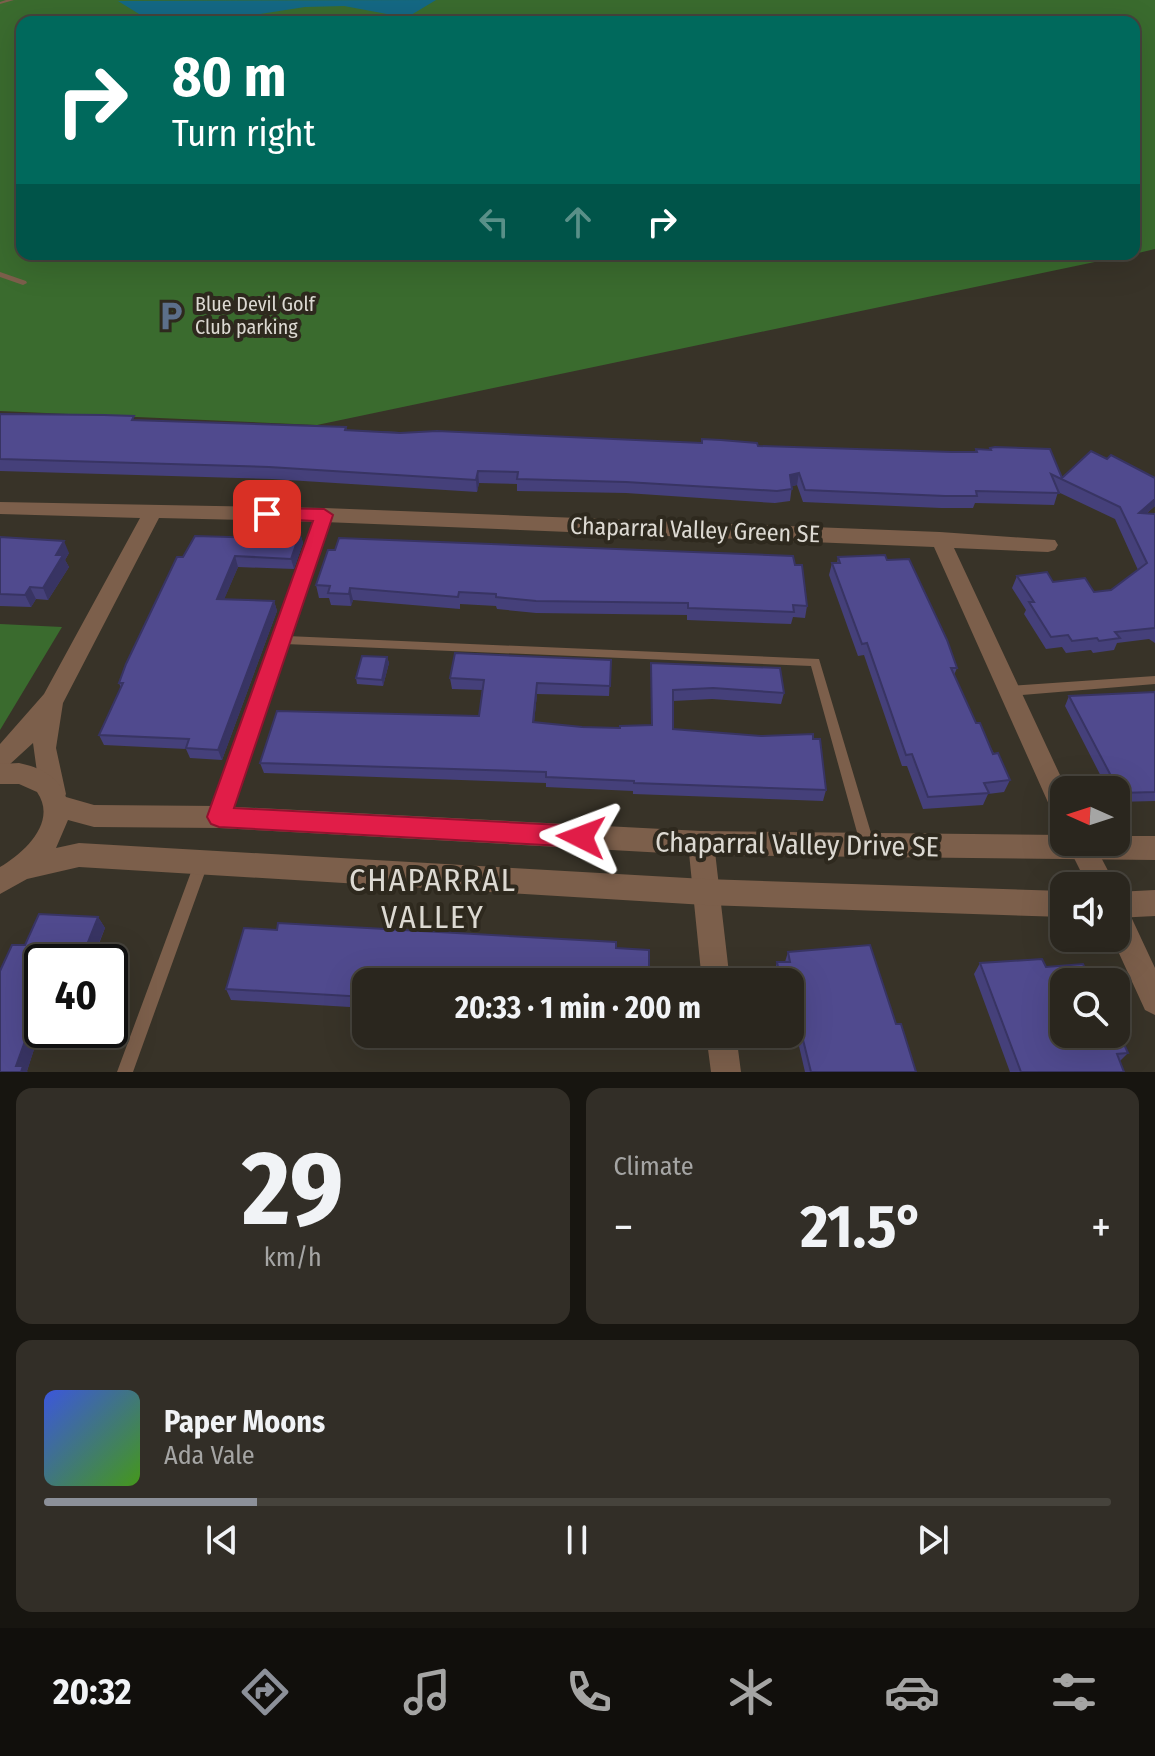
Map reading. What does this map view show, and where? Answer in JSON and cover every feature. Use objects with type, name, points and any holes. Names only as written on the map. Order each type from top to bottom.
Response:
[{"type":"street","name":"Chaparral Valley Green SE","points":[[0,508],[324,515],[1048,545]]},
{"type":"street","points":[[0,758],[17,745],[52,701],[152,513]]},
{"type":"street","points":[[940,539],[1050,779]]},
{"type":"street","points":[[10,876],[39,852],[53,831],[55,799],[44,748],[52,701]]},
{"type":"street","name":"Chaparral Valley Drive SE","points":[[0,774],[23,772],[48,785],[55,799],[94,816],[219,817],[701,843],[1050,846]]},
{"type":"street","points":[[701,843],[714,968]]},
{"type":"street","name":"Chaparral Valley Drive SE","points":[[1130,847],[1155,848]]},
{"type":"street","name":"Chaparral Valley Drive SE","points":[[10,876],[79,855],[705,892],[1050,904]]},
{"type":"street","points":[[1130,904],[1155,903]]},
{"type":"street","points":[[1130,946],[1155,1000]]},
{"type":"street","points":[[723,1048],[726,1072]]},
{"type":"lane","points":[[0,3],[12,0]]},
{"type":"lane","points":[[0,274],[23,283]]},
{"type":"lane","points":[[219,817],[324,515]]},
{"type":"lane","points":[[281,640],[815,662],[868,846]]},
{"type":"lane","points":[[1010,691],[1155,680]]},
{"type":"lane","points":[[125,1072],[202,862]]},
{"type":"green space","points":[[0,0],[1155,0],[1155,249],[1140,253],[1140,16],[16,16],[16,260],[1104,260],[317,425],[0,411]]},
{"type":"green space","points":[[0,624],[62,627],[0,730]]},
{"type":"water","points":[[436,0],[411,15],[344,6],[305,7],[254,16],[142,16],[118,1]]},
{"type":"building","points":[[0,414],[134,416],[132,420],[346,427],[345,430],[400,433],[437,431],[702,443],[702,439],[757,443],[758,446],[952,452],[977,452],[976,449],[991,450],[995,447],[1050,449],[1062,478],[1091,451],[1107,459],[1111,455],[1155,478],[1155,499],[1139,513],[1155,514],[1155,628],[1115,632],[1120,638],[1099,641],[1097,638],[1072,641],[1068,635],[1051,637],[1017,576],[1047,572],[1053,582],[1085,578],[1094,592],[1111,590],[1147,563],[1120,507],[1051,474],[1059,493],[976,491],[977,496],[945,496],[805,490],[799,473],[790,475],[792,489],[777,491],[517,479],[518,472],[478,471],[476,480],[269,467],[0,459]]},
{"type":"building","points":[[271,532],[300,533],[291,559],[235,556],[217,599],[274,601],[218,750],[186,748],[189,739],[99,735],[123,683],[119,683],[126,664],[177,557],[183,557],[195,536],[268,538]]},
{"type":"building","points":[[0,537],[64,541],[56,555],[63,555],[43,588],[30,587],[25,595],[0,594]]},
{"type":"building","points":[[339,538],[793,556],[795,565],[802,565],[807,606],[793,605],[794,612],[688,608],[688,603],[536,601],[459,592],[458,597],[350,588],[349,594],[328,593],[330,586],[316,585],[328,550],[335,550]]},
{"type":"building","points":[[885,555],[887,560],[909,559],[947,640],[957,668],[951,668],[976,723],[980,723],[993,754],[998,753],[1010,780],[984,783],[989,793],[928,797],[912,754],[906,755],[867,643],[862,644],[832,563],[840,563],[838,557]]},
{"type":"building","points":[[455,653],[611,660],[610,686],[537,683],[533,722],[582,727],[652,725],[651,663],[780,668],[784,693],[713,688],[673,690],[673,729],[761,736],[813,734],[813,739],[820,739],[826,790],[634,783],[546,777],[546,772],[260,763],[277,711],[479,716],[484,680],[450,678]]},
{"type":"building","points":[[362,656],[387,657],[382,680],[356,678]]},
{"type":"building","points":[[1155,692],[1155,792],[1130,793],[1130,776],[1111,776],[1069,696]]},
{"type":"building","points":[[39,914],[98,917],[87,944],[25,944]]},
{"type":"building","points":[[278,923],[616,942],[616,948],[649,950],[649,968],[352,968],[352,996],[226,989],[244,928],[277,930]]},
{"type":"building","points":[[12,945],[24,945],[24,1044],[16,1066],[23,1066],[21,1072],[0,1072],[0,971]]},
{"type":"building","points":[[870,945],[896,1024],[901,1024],[916,1072],[811,1072],[804,1044],[804,968],[778,968],[777,962],[790,962],[788,952]]},
{"type":"building","points":[[1042,959],[1046,967],[1083,964],[1085,968],[1050,968],[1050,1048],[1126,1048],[1128,1053],[1117,1054],[1124,1072],[1021,1072],[980,963]]},
{"type":"place","name":"Blue Devil Golf Club parking","points":[[171,316]]},
{"type":"district","name":"CHAPARRAL VALLEY","points":[[433,898]]},
{"type":"route","points":[[267,514],[324,515],[219,817],[581,837]]}]
